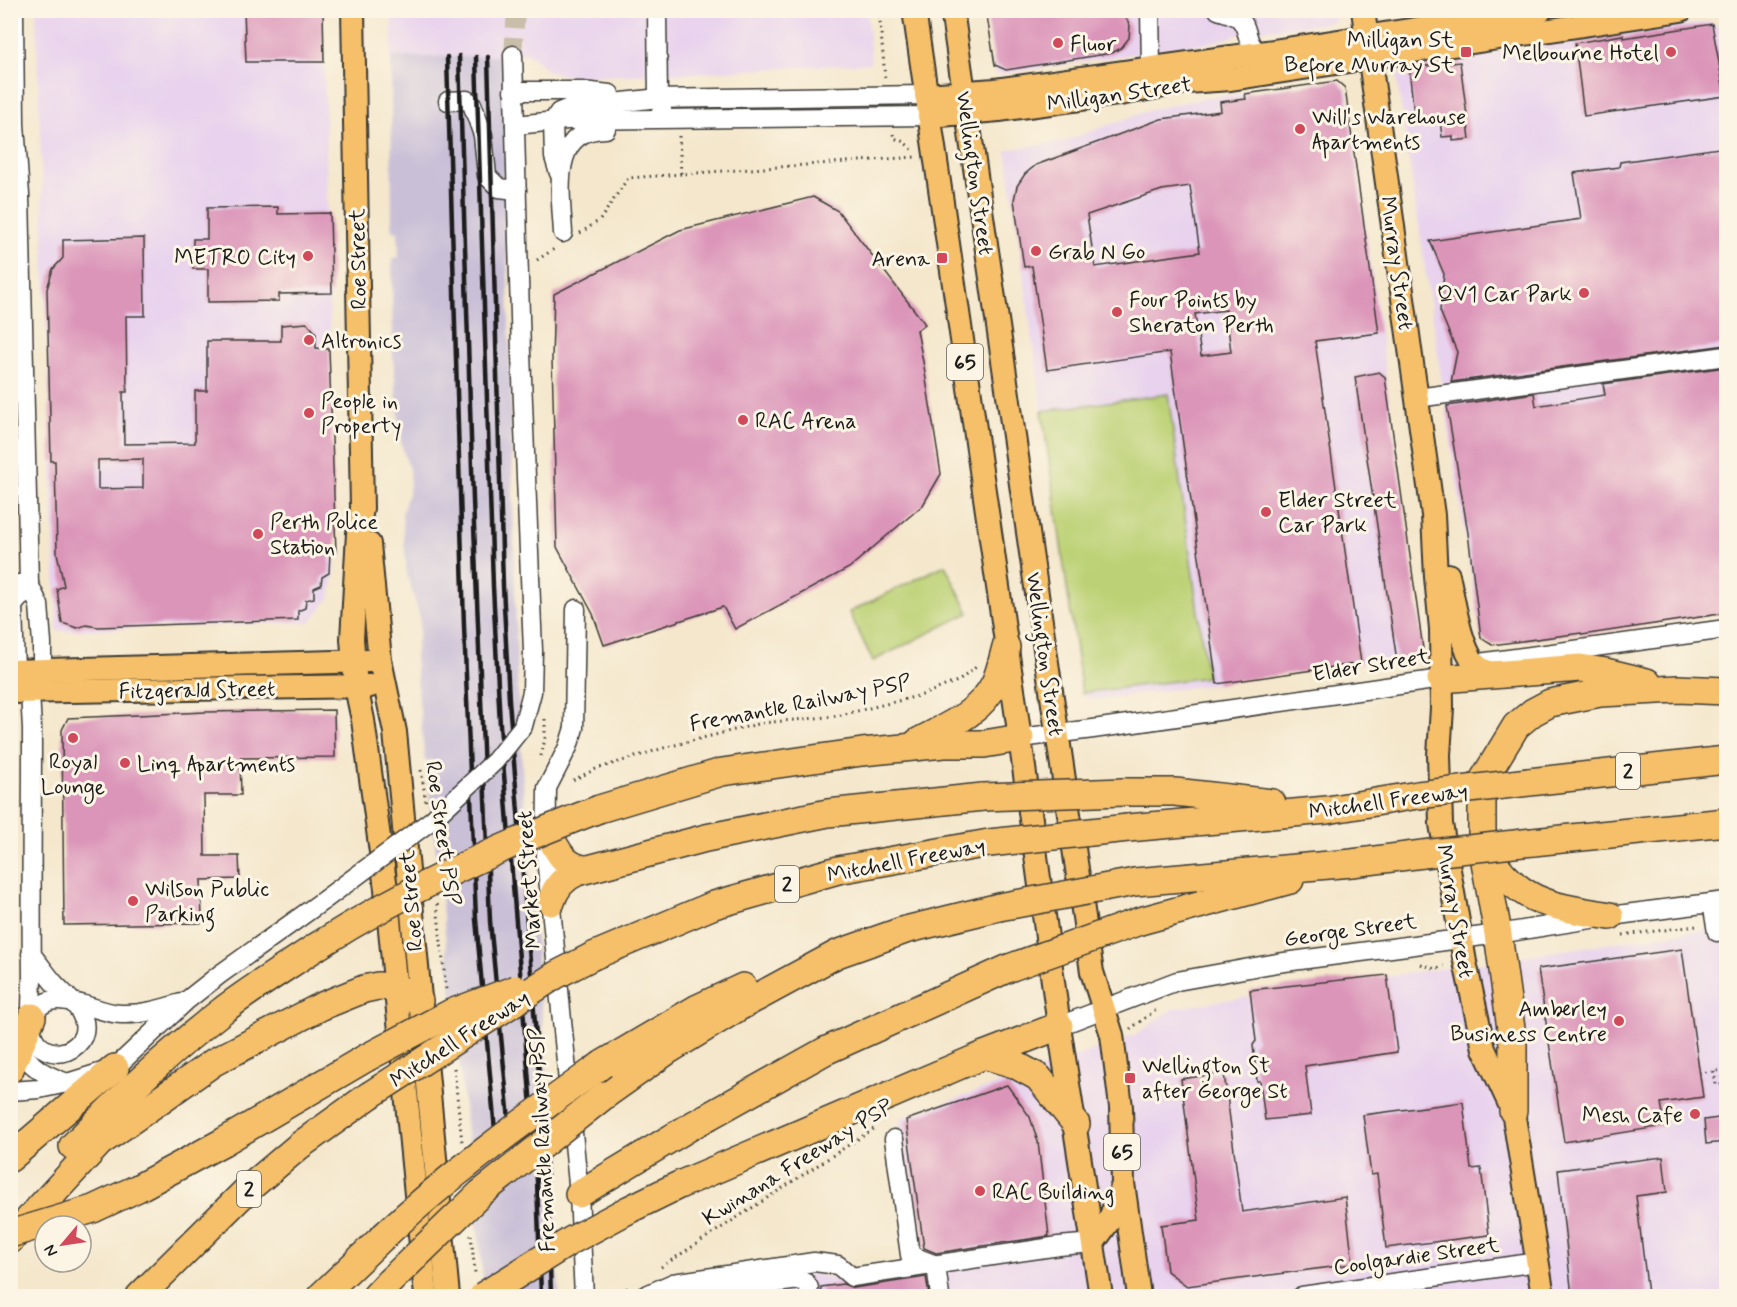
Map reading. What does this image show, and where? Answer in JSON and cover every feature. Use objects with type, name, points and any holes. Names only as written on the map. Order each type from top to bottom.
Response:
[{"type":"highway","points":[[907,748],[965,717],[977,708],[996,681],[1006,647]]},
{"type":"highway","points":[[1441,678],[1580,668],[1677,689]]},
{"type":"highway","points":[[1513,1111],[1513,1043],[1498,934],[1482,844],[1482,782],[1516,726],[1533,712],[1550,703],[1590,695],[1677,689],[1726,691]]},
{"type":"highway","points":[[10,1233],[70,1148],[118,1100],[175,1049],[224,1010],[316,947],[391,901],[532,834],[599,809],[722,772],[862,752],[944,744],[984,744],[1020,738]]},
{"type":"highway","name":"Mitchell Freeway","points":[[140,1296],[248,1189],[299,1146],[370,1095],[556,975],[593,956],[725,902],[838,870],[989,843],[1327,810],[1418,795],[1726,760]]},
{"type":"highway","name":"2","points":[[584,869],[706,837],[828,813],[982,797],[1175,792],[1327,810]]},
{"type":"highway","points":[[321,1296],[409,1212],[507,1134],[603,1064],[698,1008],[784,969],[837,954],[905,930],[999,907],[1135,882],[1352,863],[1726,822]]},
{"type":"highway","points":[[546,828],[562,858],[571,866],[584,869]]},
{"type":"highway","points":[[1482,844],[1499,871],[1535,899],[1558,908],[1610,916]]},
{"type":"highway","points":[[579,1194],[693,1125],[825,1051],[1009,968],[1140,921],[1352,863]]},
{"type":"highway","points":[[551,902],[562,881],[571,874],[584,869]]},
{"type":"highway","points":[[383,1289],[481,1193],[605,1095],[667,1051],[739,1007],[837,954]]},
{"type":"highway","points":[[10,1233],[93,1209],[138,1188],[223,1142],[366,1058],[450,1013],[556,975]]},
{"type":"highway","points":[[10,1240],[99,1143],[214,1062],[322,1006],[364,989],[378,986],[396,987],[419,1000]]},
{"type":"highway","points":[[15,1056],[32,1017]]},
{"type":"highway","points":[[480,1289],[679,1185],[984,1055],[1059,1026]]},
{"type":"highway","points":[[984,1055],[1014,1064],[1038,1077],[1076,1124]]},
{"type":"highway","points":[[10,1158],[115,1068]]},
{"type":"highway","points":[[10,1216],[104,1188],[140,1172],[223,1142]]},
{"type":"main road","name":"Roe Street","points":[[353,10],[362,508],[358,533],[353,628],[354,661],[379,836],[426,1296]]},
{"type":"main road","name":"Wellington Street","points":[[914,10],[1020,738],[1059,1026],[1101,1296]]},
{"type":"main road","name":"Wellington Street","points":[[952,10],[1092,972],[1112,1035],[1121,1107],[1123,1183],[1139,1296]]},
{"type":"main road","name":"Murray Street","points":[[1363,10],[1433,515],[1441,629],[1439,755],[1441,824],[1461,939],[1484,1049],[1513,1111],[1543,1296]]},
{"type":"main road","name":"Milligan Street","points":[[927,106],[1125,93],[1186,82],[1231,79],[1541,10]]},
{"type":"main road","name":"Milligan Street","points":[[966,103],[1151,67],[1260,53],[1369,47],[1681,10]]},
{"type":"main road","name":"Roe Street","points":[[362,508],[368,533],[380,660],[395,732],[448,1296]]},
{"type":"main road","name":"Murray Street","points":[[1433,515],[1464,640],[1475,664]]},
{"type":"main road","name":"Fitzgerald Street","points":[[16,681],[42,670],[380,660]]},
{"type":"main road","points":[[1475,664],[1489,672],[1500,674]]},
{"type":"main road","name":"Fitzgerald Street","points":[[16,681],[384,686]]},
{"type":"main road","points":[[1093,1243],[1109,1221],[1123,1183]]},
{"type":"street","points":[[14,10],[13,124],[20,195],[18,437],[29,585],[39,605],[42,670]]},
{"type":"street","points":[[657,10],[654,99],[669,116],[679,118]]},
{"type":"street","name":"Milligan Street","points":[[1150,10],[1151,67]]},
{"type":"street","points":[[1226,13],[1240,18],[1249,42],[1253,49],[1260,53]]},
{"type":"street","points":[[10,1091],[39,1089],[67,1083],[115,1068],[186,1001],[219,975],[432,820],[495,761],[523,726],[532,693],[533,651],[521,353],[513,55]]},
{"type":"street","points":[[513,91],[582,91],[654,99]]},
{"type":"street","name":"Milligan Street","points":[[553,122],[559,112],[569,108],[654,99],[888,96],[927,106]]},
{"type":"street","points":[[448,101],[467,100],[472,104],[483,135],[487,176],[499,188],[517,190]]},
{"type":"street","name":"Milligan Street","points":[[515,125],[679,118],[890,117],[927,106]]},
{"type":"street","points":[[565,239],[561,177],[571,142],[582,133],[598,129],[646,129],[679,118]]},
{"type":"street","points":[[553,122],[554,157],[561,177]]},
{"type":"street","points":[[1417,398],[1687,356],[1726,356]]},
{"type":"street","points":[[10,584],[29,585]]},
{"type":"street","points":[[29,585],[13,605],[16,681],[32,729],[31,954],[32,1017],[31,1031],[38,1044],[48,1051],[55,1053],[67,1051],[78,1044],[84,1033],[82,1014],[31,954]]},
{"type":"street","name":"Market Street","points":[[576,609],[574,728],[568,747],[547,788],[546,857],[579,1194],[584,1296]]},
{"type":"street","name":"Elder Street","points":[[1020,738],[1441,678],[1475,664],[1726,629]]},
{"type":"street","points":[[1717,932],[1719,902]]},
{"type":"street","name":"George Street","points":[[1059,1026],[1177,981],[1277,963],[1719,902]]},
{"type":"street","points":[[32,1017],[46,1001],[60,999],[121,1014],[147,1013],[186,1001]]},
{"type":"street","points":[[15,1056],[47,1075],[67,1083]]},
{"type":"street","points":[[894,1139],[910,1255],[936,1265]]},
{"type":"street","points":[[638,1291],[673,1282],[814,1262],[838,1265],[852,1277],[1093,1243]]},
{"type":"street","name":"Coolgardie Street","points":[[1302,1296],[1367,1292],[1537,1262]]},
{"type":"street","points":[[936,1265],[940,1296]]},
{"type":"street","points":[[672,1296],[805,1284]]},
{"type":"path","points":[[879,10],[888,96]]},
{"type":"path","points":[[551,251],[565,239],[600,220],[628,178],[917,157],[908,145],[894,138],[890,117]]},
{"type":"path","points":[[679,118],[681,174]]},
{"type":"path","name":"Fremantle Railway PSP","points":[[547,788],[562,786],[596,769],[678,743],[762,723],[837,716],[922,695],[960,680],[977,665]]},
{"type":"path","name":"Roe Street PSP","points":[[420,766],[427,807]]},
{"type":"path","name":"Roe Street PSP","points":[[437,902],[447,999]]},
{"type":"path","points":[[1416,963],[1435,969],[1444,966]]},
{"type":"path","points":[[1128,1031],[1161,1007]]},
{"type":"path","points":[[454,1064],[462,1145]]},
{"type":"path","points":[[1700,1073],[1726,1070]]},
{"type":"path","points":[[1714,1071],[1716,1085],[1725,1084],[1722,1074]]},
{"type":"path","name":"Kwinana Freeway PSP","points":[[654,1272],[878,1126]]},
{"type":"path","points":[[470,1226],[480,1289]]},
{"type":"path","points":[[598,1296],[638,1291]]},
{"type":"shaded area","points":[[867,10],[871,63],[695,73],[570,77],[548,71],[528,53],[503,56],[391,57],[392,11]]},
{"type":"shaded area","points":[[36,11],[323,11],[335,572],[330,598],[310,622],[57,631]]},
{"type":"shaded area","points":[[986,11],[1340,11],[1340,14],[1332,22],[1321,24],[1250,31],[1218,41],[995,75]]},
{"type":"shaded area","points":[[1710,22],[1718,26],[1726,94],[1726,612],[1492,645],[1481,638],[1397,78],[1404,66]]},
{"type":"shaded area","points":[[503,56],[517,675],[523,783],[555,1177],[559,1296],[485,1296],[428,779],[432,777],[433,760],[425,761],[422,732],[415,657],[420,628],[419,614],[407,575],[402,514],[410,486],[409,469],[401,443],[393,357],[392,258],[399,257],[398,232],[392,231],[391,57]]},
{"type":"shaded area","points":[[1338,80],[1347,89],[1423,649],[1397,661],[1361,663],[1091,700],[1082,693],[1006,150],[1062,142],[1153,109],[1207,98]]},
{"type":"shaded area","points":[[1726,926],[1726,1296],[612,1296],[805,1272],[840,1280],[933,1265],[917,1252],[900,1119],[1135,1035],[1174,1008]]},
{"type":"green space","points":[[1168,394],[1207,677],[1082,693],[1042,411]]},
{"type":"green space","points":[[945,565],[969,613],[873,661],[849,612]]},
{"type":"building","points":[[244,10],[323,10],[324,62],[246,62]]},
{"type":"building","name":"Fluor","points":[[986,10],[1122,10],[1130,26],[1129,38],[1121,48],[1112,53],[1006,70],[995,65]]},
{"type":"building","points":[[1712,24],[1725,96],[1584,116],[1575,43]]},
{"type":"building","points":[[1460,62],[1470,139],[1453,141],[1453,136],[1442,137],[1440,120],[1415,123],[1409,68]]},
{"type":"building","points":[[1337,81],[1345,88],[1379,333],[1315,341],[1361,663],[1217,684],[1170,352],[1047,370],[1032,266],[1024,267],[1014,200],[1017,186],[1025,174],[1036,165],[1161,119],[1221,111],[1220,102],[1246,99],[1245,94]],"holes":[[[1190,186],[1200,252],[1095,267],[1087,215],[1162,190]],[[1226,310],[1231,352],[1201,356],[1195,314]]]},
{"type":"building","name":"QV1 Car Park","points":[[1726,147],[1726,345],[1451,382],[1457,352],[1440,311],[1444,274],[1430,241],[1581,219],[1574,173],[1619,167],[1620,162]]},
{"type":"building","name":"RAC Arena","points":[[813,197],[838,211],[925,324],[917,330],[941,474],[923,505],[849,568],[735,629],[723,607],[604,645],[593,614],[557,547],[552,359],[554,294],[680,230]]},
{"type":"building","points":[[278,207],[278,214],[330,213],[332,293],[279,294],[279,301],[208,302],[208,269],[193,269],[193,239],[207,239],[207,208]]},
{"type":"building","points":[[144,238],[145,316],[126,316],[127,392],[123,392],[124,444],[195,443],[195,391],[207,391],[207,341],[281,341],[281,325],[307,323],[316,333],[316,348],[329,349],[336,553],[330,553],[329,573],[322,577],[321,585],[314,588],[314,598],[306,600],[305,608],[298,611],[298,620],[98,627],[86,625],[77,628],[62,623],[57,589],[64,586],[57,553],[55,461],[51,461],[47,289],[53,269],[63,258],[63,240]],"holes":[[[143,459],[143,488],[98,489],[98,460]]]},
{"type":"building","points":[[1726,367],[1726,613],[1582,635],[1581,633],[1492,645],[1481,638],[1468,533],[1447,406],[1534,393],[1536,406],[1605,395],[1603,384]]},
{"type":"building","points":[[1379,372],[1385,377],[1423,649],[1416,657],[1397,661],[1355,377]]},
{"type":"building","points":[[334,710],[335,757],[240,758],[241,795],[204,795],[205,856],[239,856],[240,879],[201,880],[202,923],[64,925],[62,730],[68,718],[206,712]]},
{"type":"building","name":"Amberley Business Centre","points":[[1682,949],[1703,1097],[1661,1103],[1665,1126],[1564,1142],[1538,969]]},
{"type":"building","points":[[1387,975],[1397,1052],[1305,1066],[1311,1115],[1265,1120],[1260,1081],[1257,1081],[1253,1045],[1256,1041],[1250,990]]},
{"type":"building","points":[[1224,1073],[1242,1212],[1345,1197],[1353,1264],[1187,1286],[1167,1271],[1161,1225],[1199,1220],[1181,1079]]},
{"type":"building","name":"RAC Building","points":[[1007,1085],[1030,1117],[1038,1142],[1049,1236],[936,1253],[924,1248],[906,1120]]},
{"type":"building","points":[[1463,1102],[1471,1169],[1481,1168],[1489,1235],[1386,1248],[1377,1174],[1371,1175],[1363,1115]]},
{"type":"building","points":[[1726,1117],[1726,1142],[1706,1144],[1704,1120]]},
{"type":"building","points":[[1663,1157],[1667,1192],[1636,1196],[1648,1294],[1572,1296],[1558,1170]]},
{"type":"building","points":[[926,1277],[929,1296],[821,1296],[821,1287],[843,1284],[854,1288]]},
{"type":"tunnel","points":[[513,55],[516,10]]},
{"type":"railway","points":[[459,56],[473,500],[490,921],[511,1141]]},
{"type":"railway","points":[[447,57],[464,626],[476,919],[496,1142]]},
{"type":"railway","points":[[476,57],[493,586],[500,725],[537,1181],[541,1296]]},
{"type":"railway","points":[[488,57],[503,586],[509,700],[547,1173],[551,1296]]},
{"type":"place","name":"Fluor","points":[[1058,43]]},
{"type":"place","name":"Milligan St Before Murray St","points":[[1466,52]]},
{"type":"place","name":"Melbourne Hotel","points":[[1671,52]]},
{"type":"place","name":"Will's Warehouse Apartments","points":[[1300,129]]},
{"type":"place","name":"Grab N Go","points":[[1036,251]]},
{"type":"place","name":"METRO City","points":[[308,256]]},
{"type":"place","name":"Arena","points":[[942,258]]},
{"type":"place","name":"QV1 Car Park","points":[[1584,293]]},
{"type":"place","name":"Four Points by Sheraton Perth","points":[[1117,312]]},
{"type":"place","name":"Altronics","points":[[309,340]]},
{"type":"place","name":"People in Property","points":[[309,413]]},
{"type":"place","name":"RAC Arena","points":[[743,420]]},
{"type":"place","name":"Elder Street Car Park","points":[[1266,512]]},
{"type":"place","name":"Perth Police Station","points":[[258,534]]},
{"type":"place","name":"Royal Lounge","points":[[73,738]]},
{"type":"place","name":"Linq Apartments","points":[[125,763]]},
{"type":"place","name":"Wilson Public Parking","points":[[133,901]]},
{"type":"place","name":"Amberley Business Centre","points":[[1619,1021]]},
{"type":"place","name":"Wellington St after George St","points":[[1130,1078]]},
{"type":"place","name":"Mesh Cafe","points":[[1695,1114]]},
{"type":"place","name":"RAC Building","points":[[980,1191]]}]
